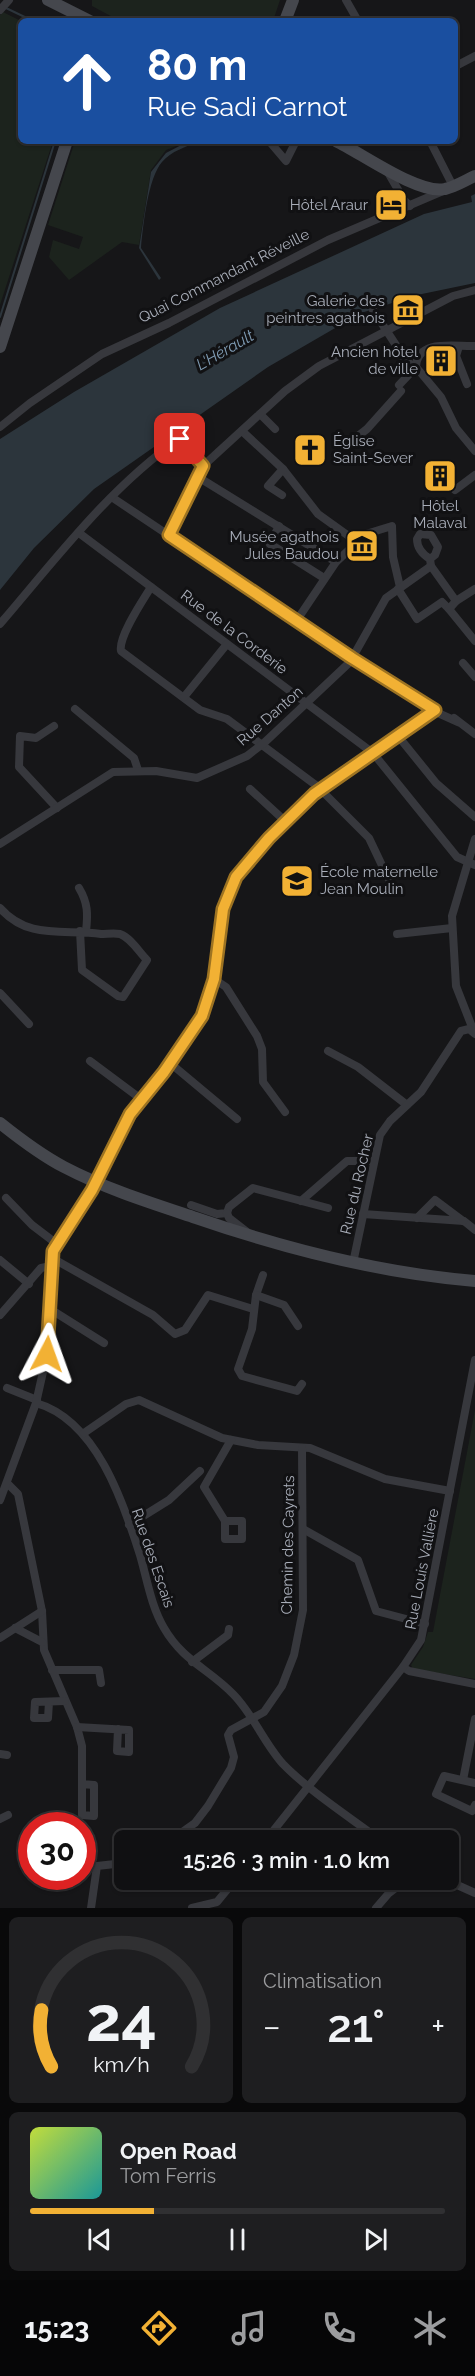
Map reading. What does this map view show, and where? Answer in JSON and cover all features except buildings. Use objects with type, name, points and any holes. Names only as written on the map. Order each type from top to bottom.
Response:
[{"type":"street","points":[[48,0],[84,18]]},
{"type":"street","points":[[286,18],[293,0]]},
{"type":"street","points":[[348,1],[356,18]]},
{"type":"street","points":[[458,65],[473,57]]},
{"type":"street","points":[[0,347],[66,144]]},
{"type":"street","points":[[272,144],[286,161],[294,144]]},
{"type":"street","points":[[342,144],[422,186],[449,188],[431,144]]},
{"type":"street","points":[[384,166],[410,206]]},
{"type":"street","name":"Quai Commandant Réveille","points":[[0,427],[30,403],[102,354],[169,323],[328,240],[475,176]]},
{"type":"street","points":[[169,535],[203,466],[243,432],[260,414],[319,366],[453,296],[475,290]]},
{"type":"street","points":[[373,310],[407,362],[416,367],[441,397],[456,428],[475,451]]},
{"type":"street","points":[[349,442],[367,429],[416,367],[416,360],[425,350],[449,344],[475,346]]},
{"type":"street","points":[[459,346],[456,356],[467,384]]},
{"type":"street","points":[[260,414],[275,429]]},
{"type":"street","points":[[243,432],[283,469],[318,514],[357,542]]},
{"type":"street","points":[[0,624],[79,533],[153,457],[180,439],[203,466]]},
{"type":"street","points":[[282,495],[268,486],[283,469]]},
{"type":"street","points":[[455,490],[475,475]]},
{"type":"street","points":[[198,477],[336,562]]},
{"type":"street","points":[[113,498],[352,658],[435,710],[449,713],[472,732],[475,721]]},
{"type":"street","points":[[279,526],[270,544],[324,578]]},
{"type":"street","points":[[297,620],[336,562],[366,534],[392,526],[393,557],[399,588],[417,619],[442,602],[466,626],[475,641]]},
{"type":"street","name":"Rue de la Corderie","points":[[79,533],[373,753],[457,857],[471,863]]},
{"type":"street","points":[[399,588],[431,562],[456,601]]},
{"type":"street","points":[[151,587],[120,645],[122,651],[200,710],[227,719],[320,790],[369,838],[388,878]]},
{"type":"street","name":"Rue Danton","points":[[0,844],[113,772],[138,770],[197,778],[227,766],[261,745],[352,658],[386,598],[399,588]]},
{"type":"street","points":[[449,609],[456,601],[475,589]]},
{"type":"street","points":[[184,697],[227,644]]},
{"type":"street","points":[[463,663],[475,677]]},
{"type":"street","points":[[75,709],[134,758],[138,770]]},
{"type":"street","points":[[0,1500],[37,1402],[47,1354],[52,1262],[57,1244],[96,1182],[126,1122],[202,1016],[214,979],[221,917],[228,894],[239,873],[285,821],[320,790],[435,710]]},
{"type":"street","points":[[54,726],[36,738],[20,736],[19,767],[57,808]]},
{"type":"street","points":[[398,736],[436,783],[475,817]]},
{"type":"street","points":[[250,789],[285,821]]},
{"type":"street","points":[[475,839],[471,863],[452,914],[456,986],[475,1035]]},
{"type":"street","points":[[0,908],[10,920],[22,927],[40,931],[83,931],[119,934],[131,942],[147,960],[123,997],[118,996],[82,970],[83,931],[88,914],[86,899],[79,888]]},
{"type":"street","points":[[397,934],[452,928]]},
{"type":"street","points":[[214,979],[226,987],[257,1036],[261,1049],[263,1082],[285,1112]]},
{"type":"street","points":[[0,993],[29,1024]]},
{"type":"street","name":"Rue du Rocher","points":[[353,1263],[378,1141],[384,1128],[421,1092],[461,1031],[465,1011]]},
{"type":"street","points":[[461,1031],[469,1029],[475,1035]]},
{"type":"street","points":[[328,1051],[358,1067],[407,1105]]},
{"type":"street","points":[[90,1061],[141,1099]]},
{"type":"street","points":[[170,1063],[237,1119]]},
{"type":"street","points":[[0,1123],[63,1167],[96,1182],[255,1238],[353,1263],[475,1281]]},
{"type":"street","points":[[301,1201],[347,1161],[374,1161]]},
{"type":"street","points":[[255,1238],[229,1218],[227,1213],[229,1207],[253,1188],[328,1208]]},
{"type":"street","points":[[6,1198],[32,1225],[57,1244]]},
{"type":"street","points":[[417,1218],[435,1200],[475,1230]]},
{"type":"street","points":[[191,1205],[217,1214],[227,1213]]},
{"type":"street","points":[[363,1214],[464,1221]]},
{"type":"street","points":[[0,1260],[28,1284]]},
{"type":"street","points":[[0,1315],[41,1268],[52,1262]]},
{"type":"street","points":[[52,1262],[153,1316],[175,1334],[186,1330],[208,1295],[253,1309]]},
{"type":"street","points":[[263,1275],[253,1309],[252,1329],[238,1369],[242,1376],[297,1391],[302,1384]]},
{"type":"street","points":[[256,1295],[284,1305],[298,1326]]},
{"type":"street","points":[[50,1309],[104,1343]]},
{"type":"street","name":"Rue Louis Vallière","points":[[274,1830],[403,1667],[421,1640],[475,1360]]},
{"type":"street","name":"Rue des Escais","points":[[7,1388],[52,1409],[84,1433],[102,1464],[129,1525],[157,1614],[172,1641],[192,1662],[232,1693],[283,1764],[367,1830]]},
{"type":"street","points":[[84,1433],[126,1404],[139,1400],[205,1432],[231,1440],[310,1448],[385,1479],[450,1491]]},
{"type":"street","points":[[225,1521],[204,1487],[204,1483],[231,1440]]},
{"type":"street","name":"Chemin des Cayrets","points":[[185,1830],[195,1823],[213,1800],[231,1768],[234,1757],[228,1735],[231,1730],[264,1712],[282,1686],[297,1640],[303,1610],[302,1448]]},
{"type":"street","points":[[129,1525],[169,1500],[200,1471]]},
{"type":"street","points":[[6,1483],[18,1494],[42,1611],[42,1642],[64,1701],[77,1727],[83,1755],[82,1784]]},
{"type":"street","points":[[303,1530],[358,1560],[376,1611],[425,1624]]},
{"type":"street","points":[[0,1638],[42,1611]]},
{"type":"street","points":[[15,1628],[42,1642]]},
{"type":"street","points":[[192,1662],[228,1635],[229,1629]]},
{"type":"street","points":[[403,1667],[409,1671],[475,1684]]},
{"type":"street","points":[[52,1670],[99,1670],[100,1683]]},
{"type":"street","points":[[49,1702],[64,1701]]},
{"type":"street","points":[[463,1780],[475,1719]]},
{"type":"street","points":[[77,1727],[118,1729]]},
{"type":"street","points":[[475,1782],[444,1776],[436,1794],[472,1811],[475,1806]]},
{"type":"street","points":[[91,1908],[95,1870],[102,1864],[114,1863]]},
{"type":"street","points":[[459,1886],[475,1893]]},
{"type":"street","points":[[192,1908],[218,1902],[227,1890]]},
{"type":"street","points":[[376,1908],[393,1890]]},
{"type":"shaded area","points":[[92,0],[280,0],[274,18],[114,18],[92,6]]},
{"type":"shaded area","points":[[3,12],[18,20],[18,144],[52,144],[0,305],[0,15]]},
{"type":"shaded area","points":[[74,144],[181,144],[166,150],[151,170],[139,245],[122,242],[69,280],[49,257],[53,240],[79,249],[83,237],[48,225]]},
{"type":"shaded area","points":[[475,1410],[475,1679],[413,1669],[411,1665],[423,1647],[428,1632],[433,1632]]},
{"type":"water","points":[[183,144],[192,144],[174,152],[162,162],[153,179],[147,203],[141,248],[161,278],[159,280],[139,248],[151,172],[166,153]]},
{"type":"water","name":"L'Hérault","points":[[475,194],[475,283],[417,295],[361,313],[268,367],[94,489],[34,548],[0,590],[0,439],[74,392],[220,308],[424,214],[472,202],[471,196]]},
{"type":"waterway","points":[[6,8],[27,18]]},
{"type":"waterway","points":[[0,317],[54,144]]},
{"type":"place","name":"Hôtel Araur","points":[[391,205]]},
{"type":"place","name":"Galerie des peintres agathois","points":[[408,310]]},
{"type":"place","name":"Ancien hôtel de ville","points":[[441,361]]},
{"type":"place","name":"Église Saint-Sever","points":[[310,450]]},
{"type":"place","name":"Hôtel Malaval","points":[[440,476]]},
{"type":"place","name":"Musée agathois Jules Baudou","points":[[362,546]]},
{"type":"place","name":"École maternelle Jean Moulin","points":[[297,881]]},
{"type":"route","points":[[47,1354],[53,1251],[92,1190],[130,1114],[164,1072],[202,1016],[214,979],[223,909],[236,877],[269,838],[314,794],[431,715],[435,710],[352,658],[169,535],[189,499],[203,466],[180,439]]}]
